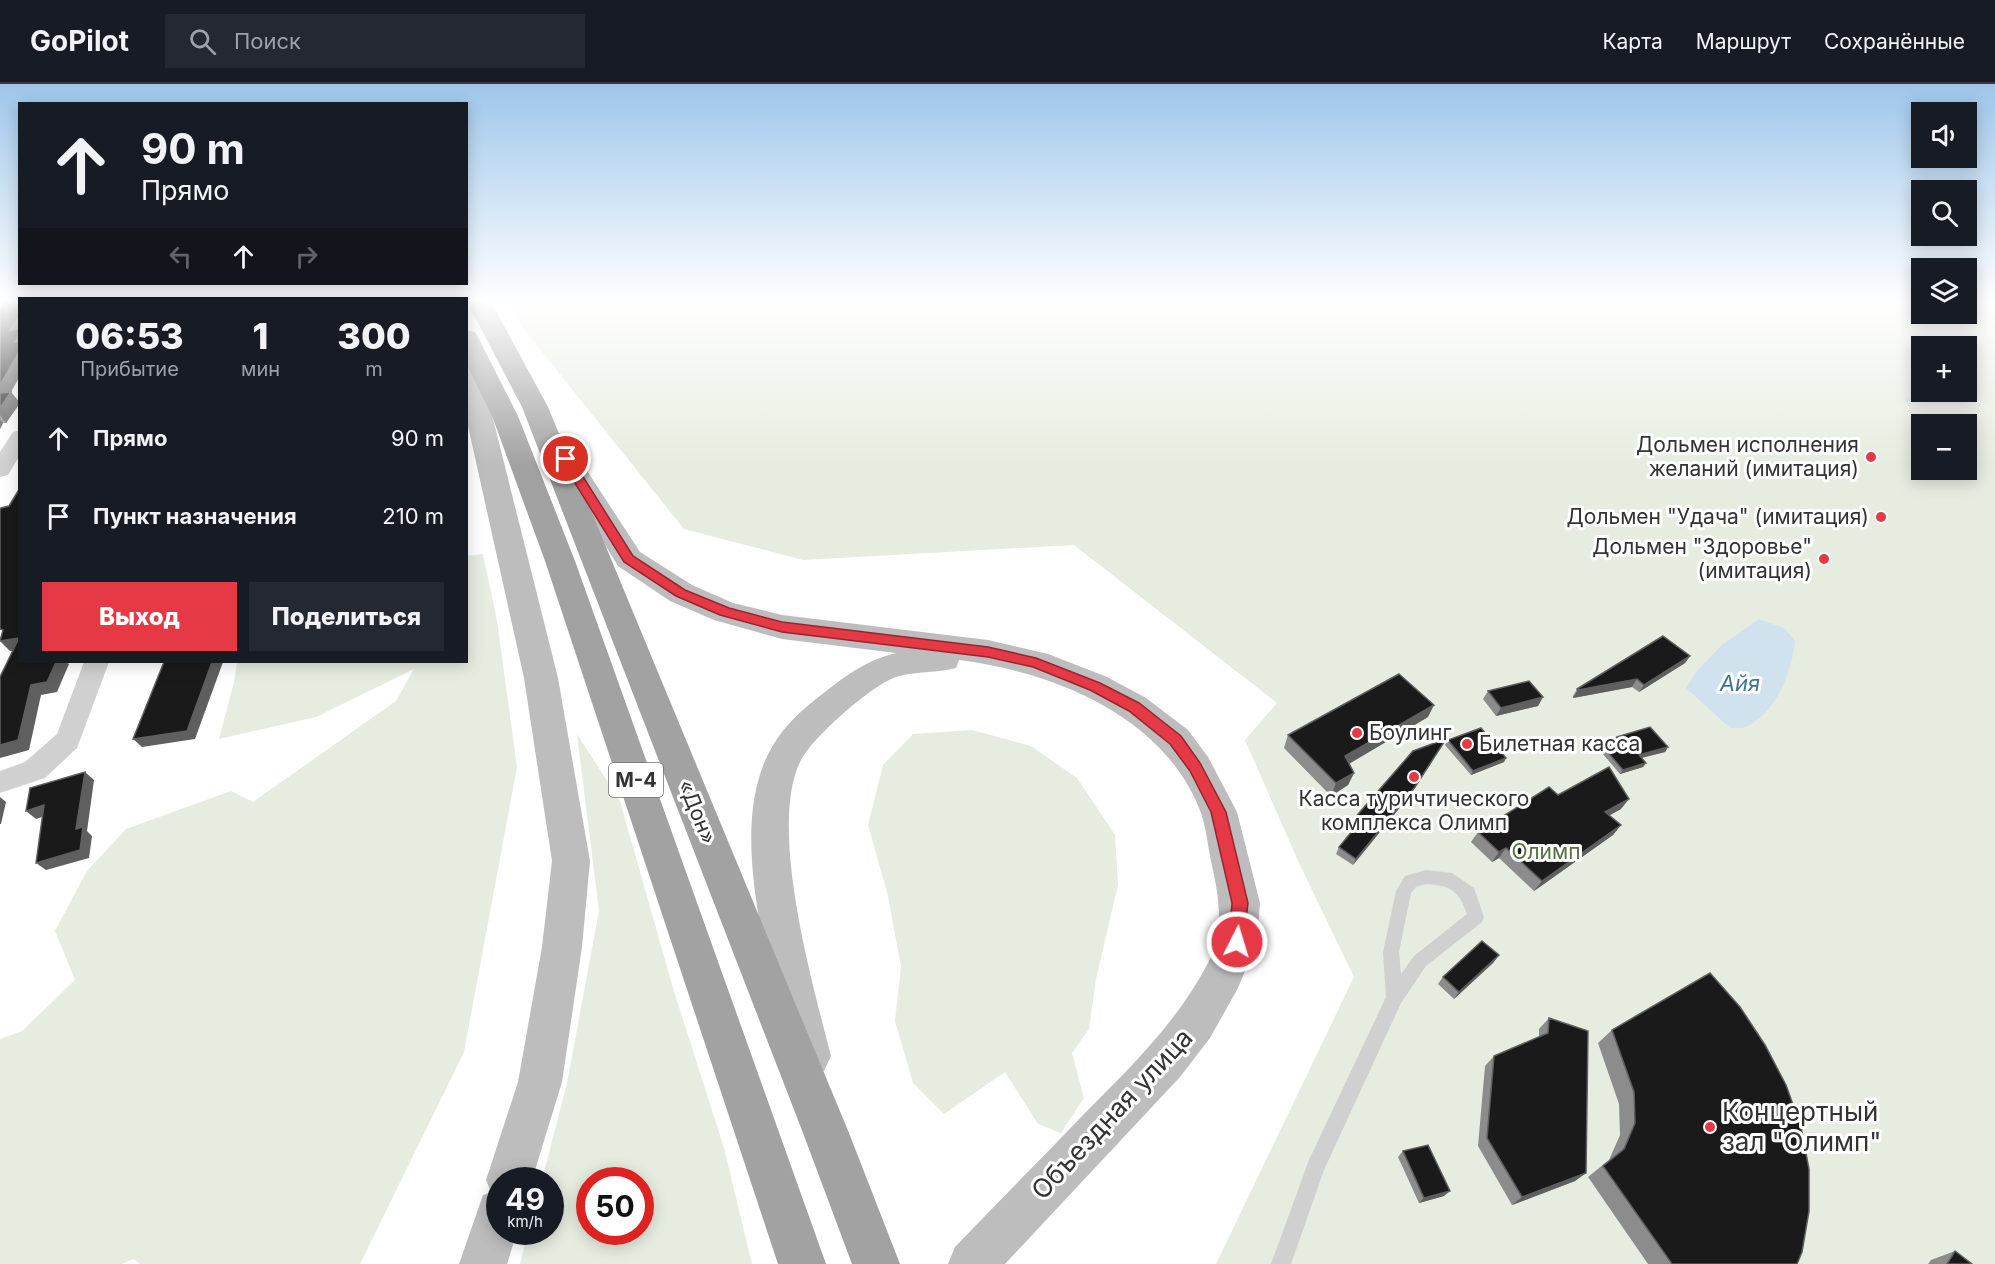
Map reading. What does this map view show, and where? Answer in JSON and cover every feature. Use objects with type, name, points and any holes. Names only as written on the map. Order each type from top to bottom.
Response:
[{"type":"highway","name":"М-4","points":[[475,355],[505,416],[560,561],[797,1246]]},
{"type":"highway","name":"«Дон»","points":[[507,355],[535,407],[850,1193],[876,1264]]},
{"type":"main road","points":[[468,368],[541,678],[571,861],[562,946],[540,1082],[513,1167]]},
{"type":"main road","points":[[535,407],[628,559],[681,593],[725,612],[782,627],[988,652],[1036,663],[1095,687]]},
{"type":"main road","points":[[826,1133],[778,920],[771,831],[772,795],[784,757],[818,715],[848,692],[878,671],[916,661],[963,658],[1005,660],[1041,668],[1095,687]]},
{"type":"main road","name":"Объездная улица","points":[[972,1264],[1165,1062],[1195,1024],[1224,974],[1237,942],[1240,903],[1231,856],[1219,812],[1195,767],[1176,740],[1134,707],[1095,687]]},
{"type":"main road","points":[[483,1264],[489,1245]]},
{"type":"street","points":[[0,471],[18,440]]},
{"type":"street","points":[[0,782],[35,770],[68,740],[96,663]]},
{"type":"lane","points":[[1281,1264],[1316,1167],[1395,997],[1420,961],[1476,917],[1468,893],[1446,878],[1426,877],[1411,881],[1404,891],[1391,952],[1395,997]]},
{"type":"green space","name":"Олимп","points":[[545,355],[1911,355],[1911,402],[1977,402],[1977,355],[1995,355],[1995,1264],[1216,1264],[1354,977],[1299,863],[1245,740],[1277,703],[1074,545],[803,560],[684,529]]},
{"type":"green space","points":[[483,554],[497,621],[517,767],[464,1052],[360,1264],[140,1264],[134,1259],[121,1264],[0,1264],[0,1039],[22,1031],[75,980],[55,931],[87,871],[126,829],[231,791],[253,802],[396,701],[414,669],[316,717],[219,739],[237,663],[468,663],[468,556]]},
{"type":"green space","points":[[972,730],[1031,746],[1077,778],[1115,835],[1118,885],[1096,979],[1089,1029],[1072,1053],[1084,1098],[1061,1133],[1038,1124],[1005,1072],[944,1114],[913,1083],[895,1021],[901,967],[888,896],[868,825],[883,765],[913,734]]},
{"type":"green space","points":[[577,734],[620,801],[673,988],[724,1148],[752,1264],[520,1264],[525,1245],[564,1245],[564,1167],[545,1167],[567,1083],[599,911]]},
{"type":"water","name":"Айя","points":[[1759,619],[1784,628],[1795,641],[1790,665],[1781,689],[1767,711],[1746,727],[1730,728],[1686,688],[1697,671],[1722,645]]},
{"type":"building","points":[[0,355],[17,355],[0,385]]},
{"type":"building","points":[[11,392],[0,408],[0,393]]},
{"type":"building","points":[[18,491],[18,638],[0,641],[3,630],[0,629],[0,510],[9,506]]},
{"type":"building","points":[[1663,636],[1690,656],[1644,685],[1637,679],[1577,689]]},
{"type":"building","points":[[18,640],[18,663],[56,663],[47,682],[31,685],[18,740],[0,745],[0,677]]},
{"type":"building","points":[[164,663],[212,663],[187,731],[133,739]]},
{"type":"building","name":"Боулинг","points":[[1399,674],[1434,705],[1345,756],[1354,773],[1336,783],[1288,735]]},
{"type":"building","points":[[1529,681],[1543,697],[1501,708],[1488,691]]},
{"type":"building","points":[[1650,727],[1668,747],[1639,755],[1646,763],[1623,770],[1605,749],[1617,737]]},
{"type":"building","points":[[1481,728],[1506,758],[1473,771],[1448,740]]},
{"type":"building","points":[[1446,739],[1415,787],[1356,859],[1339,847],[1358,824],[1353,820],[1413,751]]},
{"type":"building","points":[[1609,767],[1629,799],[1605,812],[1621,825],[1542,881],[1506,848],[1499,852],[1478,832],[1549,787],[1558,795]]},
{"type":"building","points":[[85,772],[76,829],[83,827],[80,850],[36,863],[44,805],[26,811],[30,788]]},
{"type":"building","points":[[1482,941],[1499,955],[1459,992],[1443,977]]},
{"type":"building","name":"Концертный зал \"Олимп\"","points":[[1710,973],[1740,1007],[1765,1045],[1786,1085],[1801,1127],[1809,1169],[1809,1211],[1802,1252],[1797,1264],[1672,1264],[1603,1166],[1624,1149],[1635,1123],[1634,1092],[1612,1030]]},
{"type":"building","points":[[1549,1018],[1588,1031],[1586,1173],[1522,1197],[1487,1138],[1494,1056],[1548,1033]]},
{"type":"building","points":[[1428,1145],[1450,1191],[1424,1198],[1403,1151]]},
{"type":"building","points":[[1955,1251],[1972,1264],[1947,1264]]},
{"type":"waterway","points":[[1907,400],[1911,400]]},
{"type":"place","name":"Дольмен исполнения желаний (имитация)","points":[[1871,457]]},
{"type":"place","name":"Дольмен \"Удача\" (имитация)","points":[[1881,517]]},
{"type":"place","name":"Дольмен \"Здоровье\" (имитация)","points":[[1824,559]]},
{"type":"place","name":"Боулинг","points":[[1357,733]]},
{"type":"place","name":"Билетная касса","points":[[1467,744]]},
{"type":"place","name":"Касса туричтического комплекса Олимп","points":[[1414,777]]},
{"type":"place","name":"Концертный зал \"Олимп\"","points":[[1710,1127]]},
{"type":"route","points":[[566,459],[628,559],[681,593],[725,612],[782,627],[988,652],[1036,663],[1095,687],[1134,707],[1176,740],[1195,767],[1219,812],[1240,903],[1237,942]]}]
